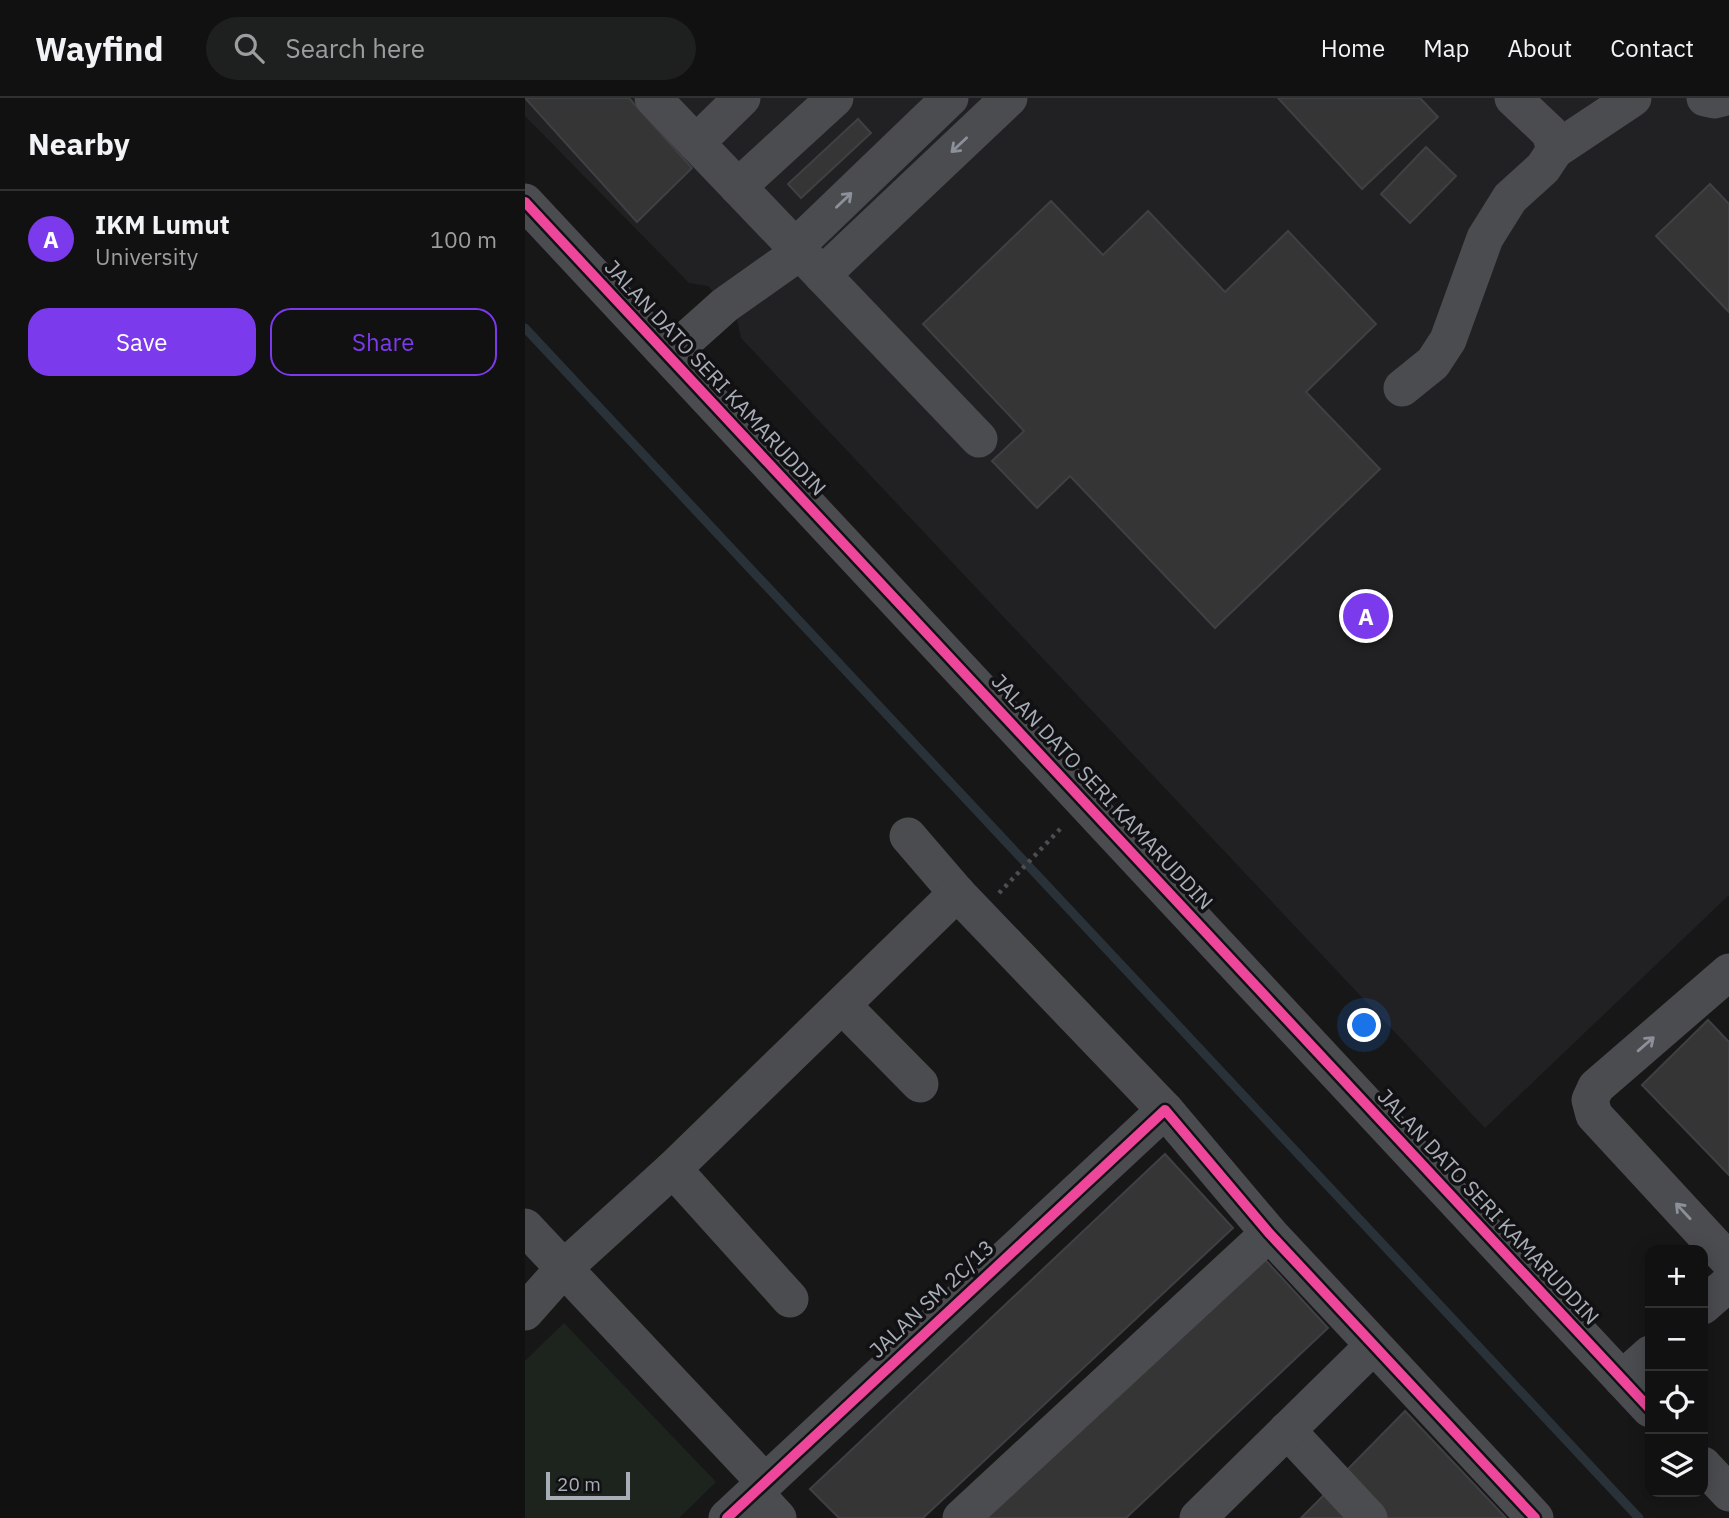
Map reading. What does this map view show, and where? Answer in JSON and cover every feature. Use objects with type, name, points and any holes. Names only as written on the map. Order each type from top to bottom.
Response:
[{"type":"street","points":[[653,98],[979,439]]},
{"type":"street","points":[[696,143],[742,98]]},
{"type":"street","points":[[738,187],[835,98]]},
{"type":"street","points":[[805,258],[950,98]]},
{"type":"street","points":[[669,355],[725,305],[805,258],[1009,98]]},
{"type":"street","points":[[1513,98],[1550,133],[1555,150]]},
{"type":"street","points":[[1402,388],[1433,363],[1448,340],[1485,237],[1510,198],[1543,168],[1555,150],[1633,98]]},
{"type":"street","points":[[1705,98],[1723,98]]},
{"type":"street","name":"JALAN DATO SERI KAMARUDDIN","points":[[525,202],[1645,1404]]},
{"type":"street","points":[[908,836],[957,893],[1165,1110],[1269,1233],[1535,1518]]},
{"type":"street","points":[[525,1312],[564,1268],[673,1169],[957,893]]},
{"type":"street","points":[[1729,972],[1596,1087],[1590,1100],[1594,1115],[1729,1261]]},
{"type":"street","points":[[843,1006],[920,1084]]},
{"type":"street","name":"JALAN SM 2C/13","points":[[727,1518],[1165,1110]]},
{"type":"street","points":[[673,1169],[790,1299]]},
{"type":"street","points":[[525,1227],[759,1487],[778,1518]]},
{"type":"street","points":[[961,1518],[1269,1233]]},
{"type":"street","points":[[1708,1302],[1729,1283]]},
{"type":"street","points":[[1198,1518],[1373,1346]]},
{"type":"street","points":[[1622,1379],[1645,1358]]},
{"type":"street","points":[[1287,1430],[1369,1518]]},
{"type":"street","points":[[1708,1470],[1729,1493]]},
{"type":"path","points":[[1007,884],[1053,837]]},
{"type":"shaded area","points":[[525,98],[1729,98],[1729,895],[1485,1128],[741,338],[737,319],[708,286],[689,283],[525,116]]},
{"type":"shaded area","points":[[564,1323],[716,1482],[679,1518],[525,1518],[525,1361]]},
{"type":"building","points":[[525,98],[629,98],[692,168],[637,222]]},
{"type":"building","points":[[1278,98],[1420,98],[1438,117],[1362,189]]},
{"type":"building","points":[[858,119],[871,133],[801,198],[788,184]]},
{"type":"building","points":[[1426,147],[1456,176],[1410,223],[1381,194]]},
{"type":"building","points":[[1710,184],[1729,204],[1729,312],[1656,236]]},
{"type":"building","points":[[1051,201],[1103,255],[1148,211],[1225,292],[1288,231],[1376,324],[1306,392],[1380,469],[1215,628],[1070,476],[1037,508],[992,461],[1024,431],[923,324]]},
{"type":"building","points":[[1708,1020],[1729,1042],[1729,1175],[1642,1085]]},
{"type":"building","points":[[1165,1154],[1233,1228],[923,1518],[839,1518],[810,1489]]},
{"type":"building","points":[[1260,1254],[1328,1328],[1126,1518],[980,1518]]},
{"type":"building","points":[[1405,1411],[1506,1518],[1385,1518],[1343,1474]]},
{"type":"building","points":[[1325,1494],[1348,1518],[1301,1518]]},
{"type":"waterway","points":[[525,328],[1639,1518]]},
{"type":"cycle path","points":[[525,202],[1645,1404]]},
{"type":"cycle path","points":[[727,1518],[1165,1110],[1269,1233],[1535,1518]]},
{"type":"place","name":"IKM Lumut","points":[[1366,616]]}]
